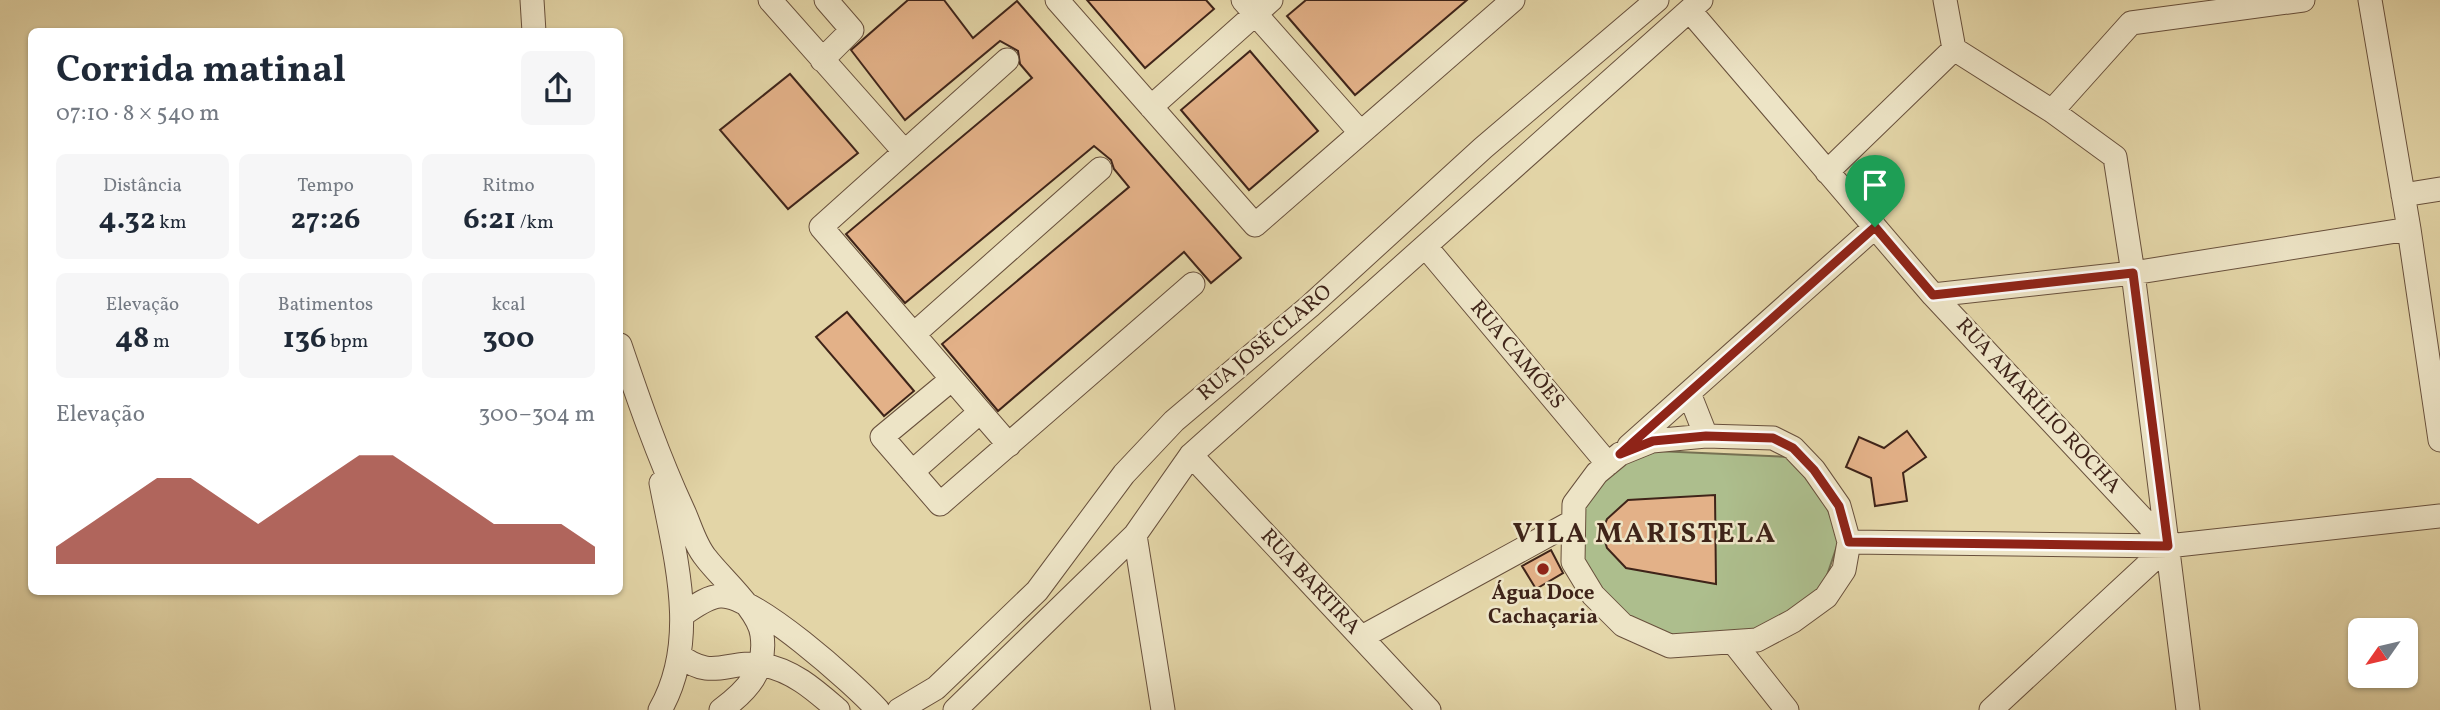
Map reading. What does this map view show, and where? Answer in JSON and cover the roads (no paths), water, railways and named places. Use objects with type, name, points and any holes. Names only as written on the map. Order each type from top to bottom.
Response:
[{"type":"street","points":[[532,0],[534,28]]},
{"type":"street","points":[[769,0],[904,150]]},
{"type":"street","points":[[822,60],[852,30],[826,0]]},
{"type":"street","points":[[1057,0],[1255,225],[1513,0]]},
{"type":"street","name":"RUA JOSÉ CLARO","points":[[900,710],[936,688],[1038,591],[1124,474],[1174,421],[1310,306],[1483,148],[1657,0]]},
{"type":"street","points":[[1945,0],[1954,49],[2052,111],[2115,157],[2133,273],[2188,710]]},
{"type":"street","points":[[2052,111],[2131,23],[2303,0]]},
{"type":"street","points":[[2370,0],[2432,349],[2440,440]]},
{"type":"street","points":[[1151,107],[1257,5],[1360,132]]},
{"type":"street","name":"RUA JOSÉ CLARO","points":[[955,710],[1135,535],[1191,455],[1696,5]]},
{"type":"street","name":"RUA AMARÍLIO ROCHA","points":[[1696,5],[1827,172],[1933,295],[2168,546]]},
{"type":"street","points":[[1827,172],[1954,49]]},
{"type":"street","points":[[1007,60],[821,227],[1009,445]]},
{"type":"street","points":[[914,334],[1100,169]]},
{"type":"street","points":[[2403,195],[2440,189]]},
{"type":"street","points":[[1614,459],[1653,441],[1706,436],[1773,438],[1793,448],[1814,470],[1839,506],[1849,542],[1844,570],[1826,597],[1793,621],[1757,640],[1670,646],[1623,625],[1593,595],[1573,562],[1574,504],[1614,459],[1875,227]]},
{"type":"street","points":[[1933,295],[2133,273],[2409,229]]},
{"type":"street","name":"RUA CAMÕES","points":[[1426,247],[1614,459]]},
{"type":"street","points":[[952,379],[882,437],[940,504],[1193,284]]},
{"type":"street","points":[[623,354],[654,446],[704,556],[743,601],[762,632],[763,654],[760,664],[745,692],[722,710]]},
{"type":"street","points":[[1689,393],[1706,436]]},
{"type":"street","points":[[912,472],[980,412]]},
{"type":"street","points":[[654,446],[683,595],[679,655],[660,710]]},
{"type":"street","name":"RUA BARTIRA","points":[[1191,455],[1429,710]]},
{"type":"street","points":[[1849,542],[2168,546],[2440,516]]},
{"type":"street","points":[[1362,637],[1572,522]]},
{"type":"street","points":[[1135,535],[1163,710]]},
{"type":"street","points":[[1991,710],[2168,546]]},
{"type":"street","points":[[682,615],[707,599],[721,595],[743,601],[847,676],[878,710]]},
{"type":"street","points":[[1734,643],[1787,710]]},
{"type":"street","points":[[679,655],[691,665],[718,670],[760,664],[799,679],[838,710]]},
{"type":"place","name":"Água Doce Cachaçaria","points":[[1543,569]]},
{"type":"district","name":"VILA MARISTELA","points":[[1645,534]]}]
